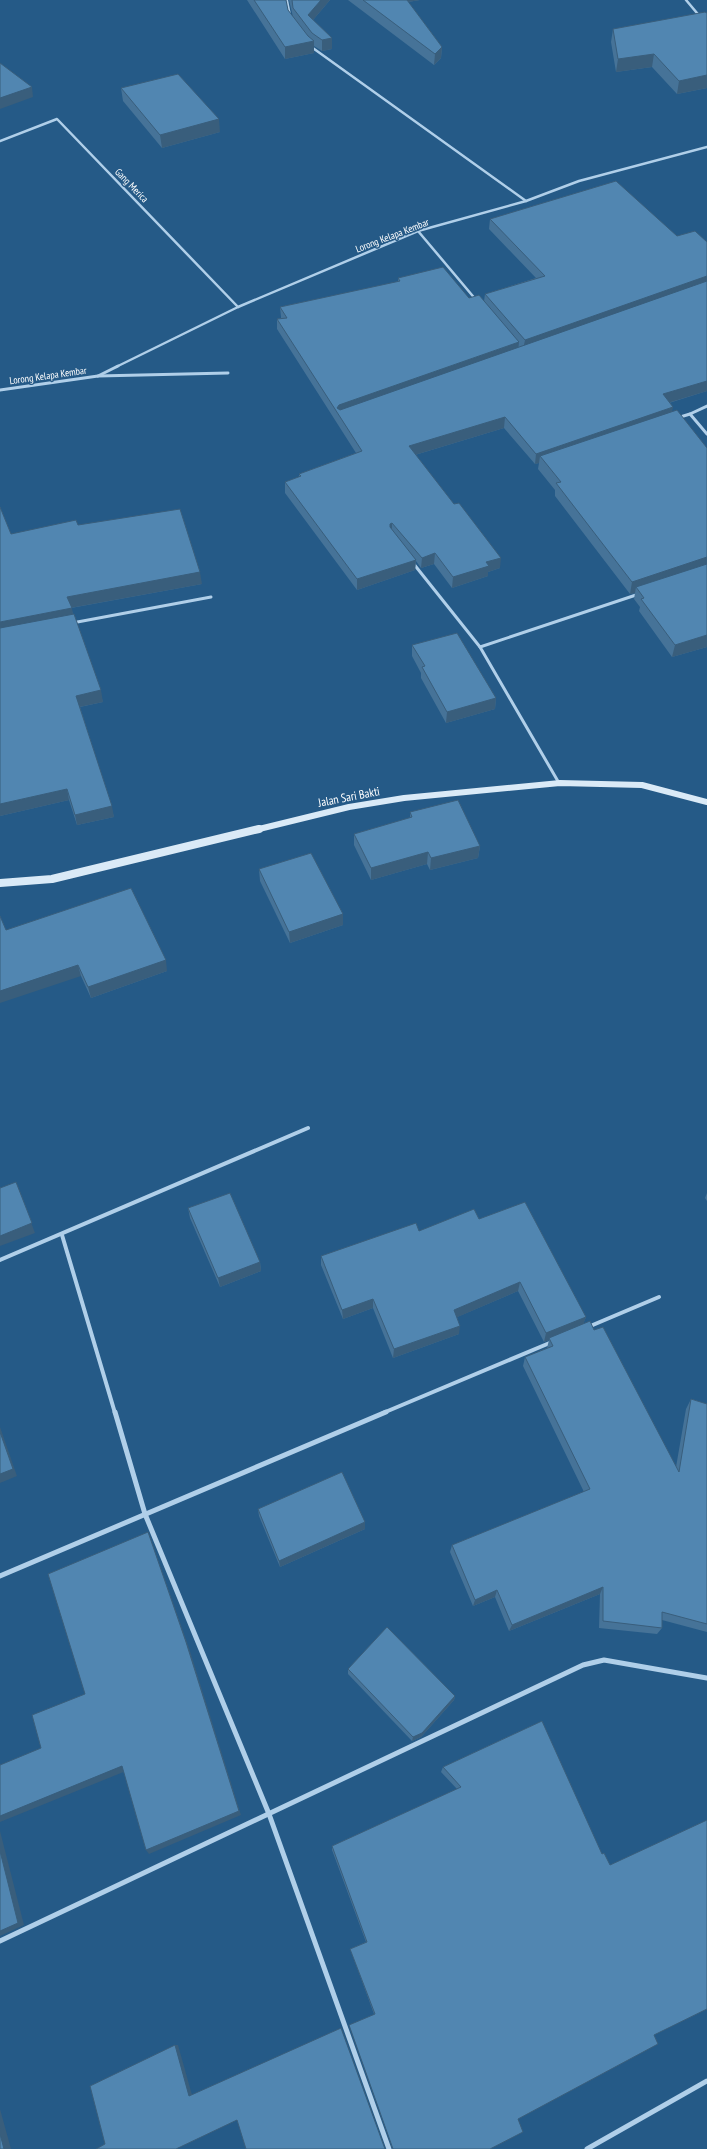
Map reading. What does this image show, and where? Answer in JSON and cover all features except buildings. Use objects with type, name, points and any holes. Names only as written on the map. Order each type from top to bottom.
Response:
[{"type":"main road","name":"Jalan Sari Bakti","points":[[0,883],[52,879],[348,807],[404,798],[560,784],[642,785],[707,802]]},
{"type":"street","points":[[686,0],[707,25]]},
{"type":"street","points":[[286,1],[291,20]]},
{"type":"street","points":[[307,41],[310,46],[526,201]]},
{"type":"street","name":"Gang Merica","points":[[0,141],[57,119],[238,307]]},
{"type":"street","name":"Lorong Kelapa Kembar","points":[[98,376],[238,307],[418,231],[526,201],[579,181],[707,147]]},
{"type":"street","points":[[418,231],[479,303]]},
{"type":"street","name":"Lorong Kelapa Kembar","points":[[0,390],[98,376],[228,373]]},
{"type":"street","points":[[675,419],[707,406]]},
{"type":"street","points":[[690,414],[707,434]]},
{"type":"street","points":[[411,560],[480,647],[560,784]]},
{"type":"street","points":[[480,647],[646,592]]},
{"type":"street","points":[[64,625],[211,596]]},
{"type":"street","points":[[0,1260],[62,1235],[308,1128]]},
{"type":"street","points":[[62,1235],[145,1514],[269,1814],[389,2149]]},
{"type":"street","points":[[586,1328],[659,1297]]},
{"type":"street","points":[[0,1576],[556,1340]]},
{"type":"street","points":[[0,1941],[583,1665],[604,1660],[707,1678]]},
{"type":"street","points":[[587,2149],[707,2081]]}]
